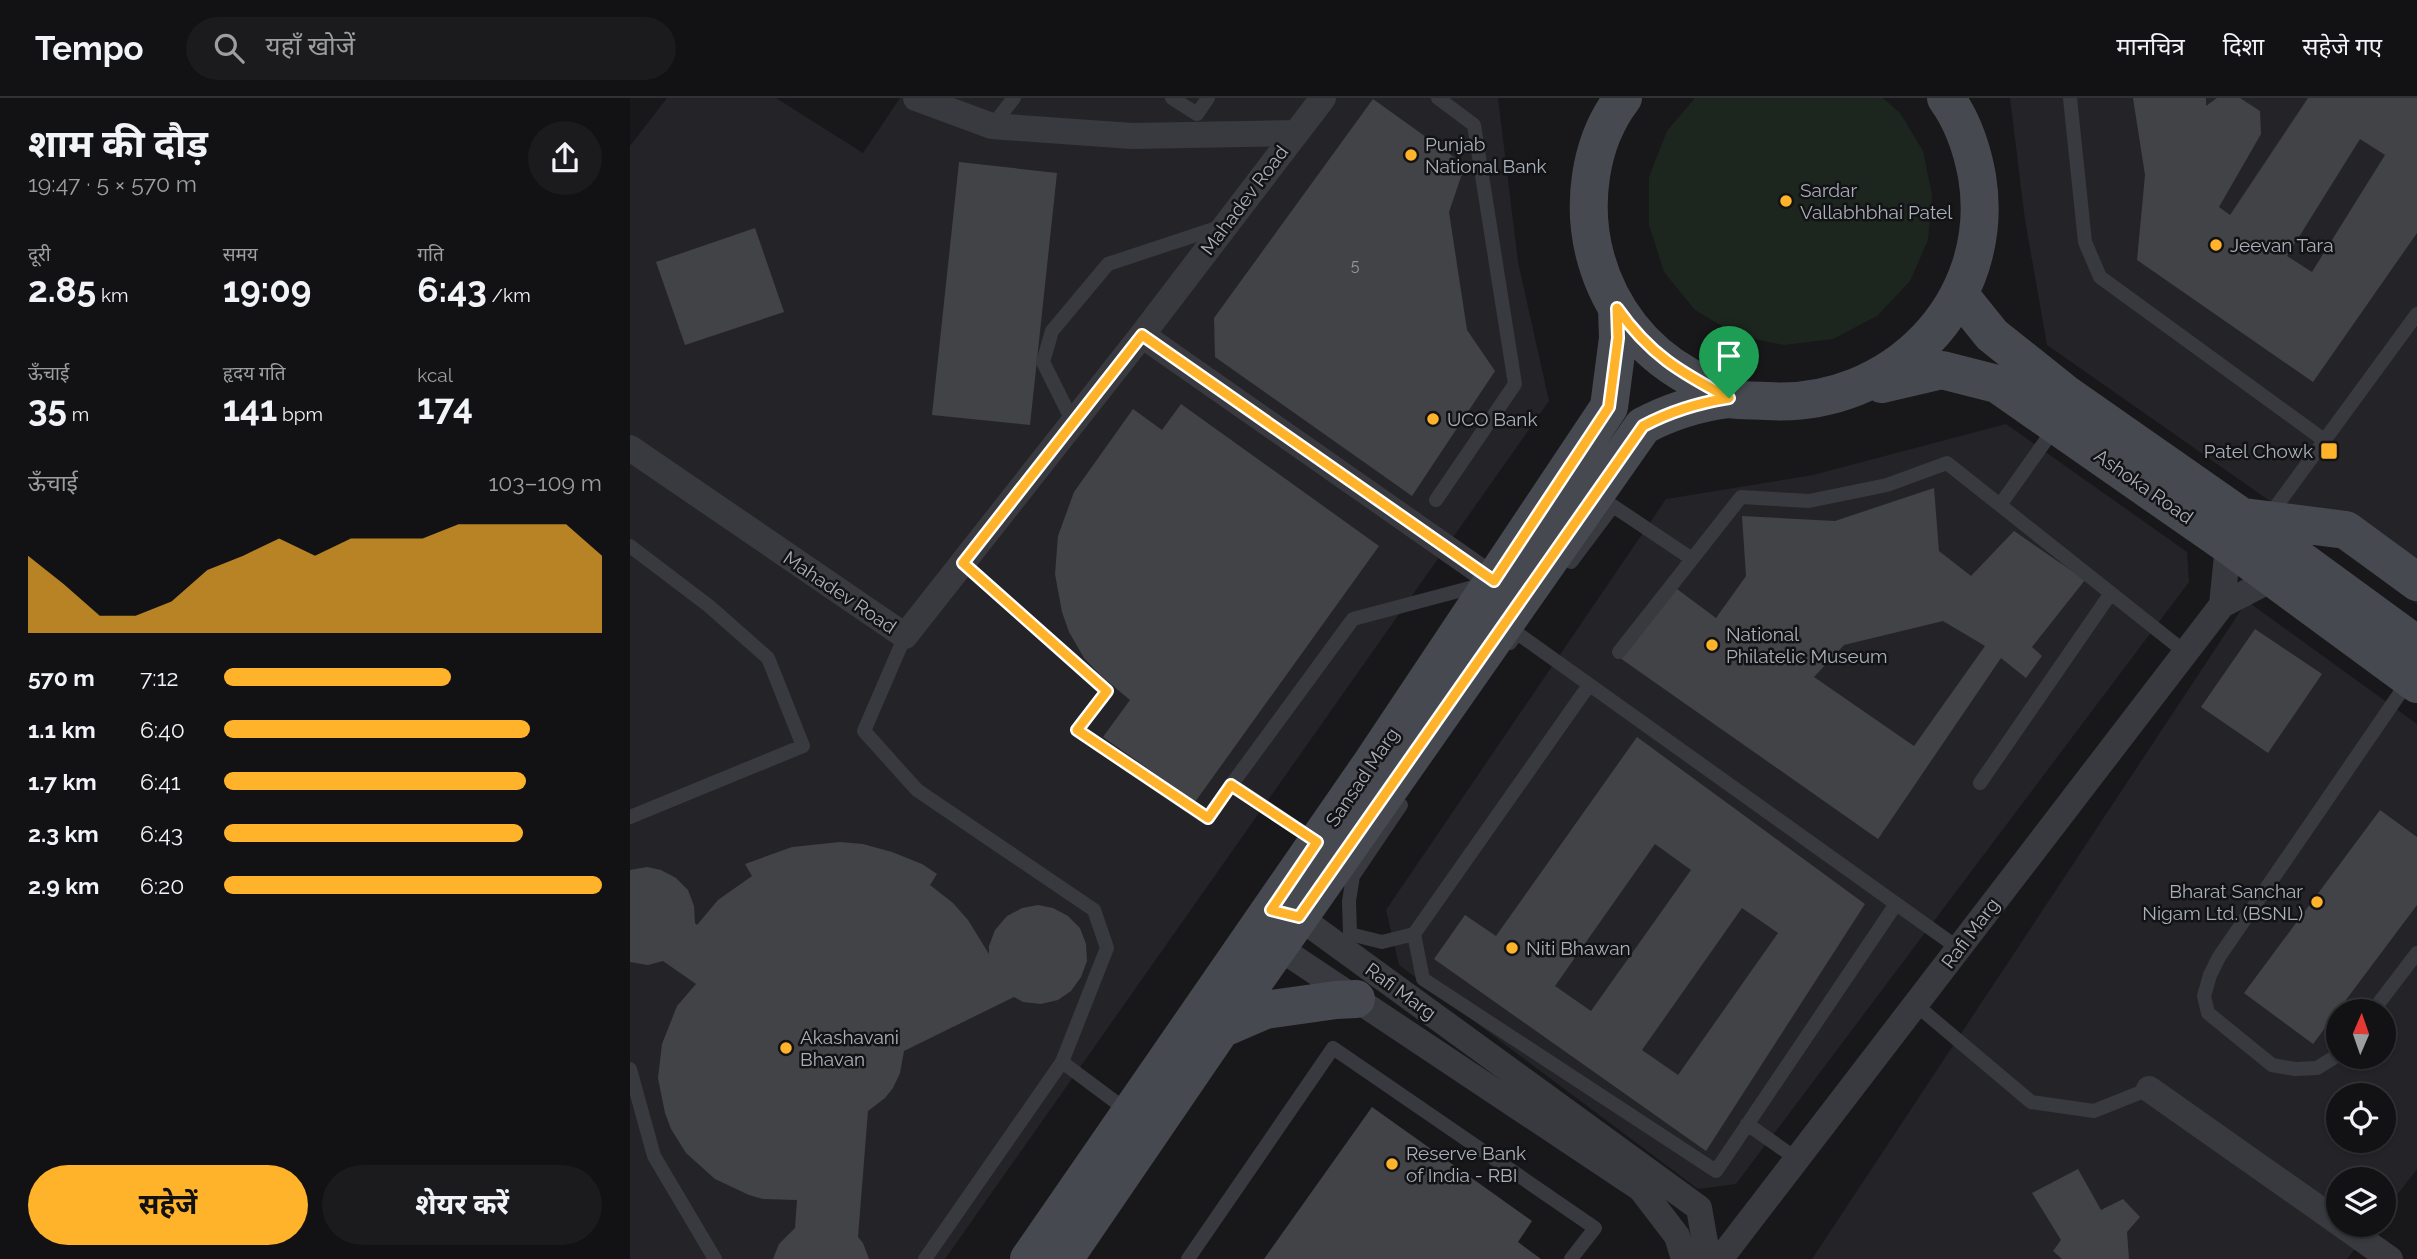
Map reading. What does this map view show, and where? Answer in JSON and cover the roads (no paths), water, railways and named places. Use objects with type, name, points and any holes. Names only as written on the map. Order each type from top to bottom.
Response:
[{"type":"street","points":[[916,98],[992,126],[1132,136],[1296,132]]},
{"type":"street","name":"Mahadev Road","points":[[630,448],[905,636],[1142,335],[1323,98]]},
{"type":"street","points":[[1585,98],[1600,140]]},
{"type":"street","points":[[1623,98],[1615,108],[1600,140],[1591,174],[1588,209],[1591,244],[1601,277],[1617,308],[1634,332],[1654,352],[1677,370],[1729,398],[1800,401],[1843,393],[1890,371],[1930,337],[1959,295],[1976,243],[1979,188],[1966,116],[1945,98]]},
{"type":"street","name":"Ashoka Road","points":[[1959,295],[1992,335],[2066,394],[2245,527],[2415,669]]},
{"type":"street","name":"Sansad Marg","points":[[1064,1259],[1221,1029],[1283,925],[1317,842],[1609,407],[1618,338],[1617,308]]},
{"type":"street","points":[[1142,335],[1494,581]]},
{"type":"street","name":"Ashoka Road","points":[[1843,393],[1942,370],[1997,383],[2056,425],[2245,527],[2274,578],[2415,669]]},
{"type":"street","name":"Sansad Marg","points":[[1029,1259],[1130,1113],[1283,925],[1643,426],[1680,408],[1729,398]]},
{"type":"street","points":[[2221,605],[2245,527],[2346,530],[2417,582]]},
{"type":"street","name":"Rafi Marg","points":[[1283,925],[1699,1208],[1720,1258],[2221,605],[2274,578]]},
{"type":"street","name":"Rafi Marg","points":[[1283,925],[1356,999],[1641,1189],[1677,1236],[1684,1259]]},
{"type":"street","points":[[1221,1029],[1265,1010],[1356,999]]},
{"type":"street","points":[[2149,1089],[2326,1214]]},
{"type":"street","points":[[2359,1237],[2390,1259]]},
{"type":"lane","points":[[992,126],[1014,98]]},
{"type":"lane","points":[[1172,98],[1197,114],[1208,98]]},
{"type":"lane","points":[[1436,500],[1515,384],[1474,125],[1438,98]]},
{"type":"lane","points":[[2070,98],[2085,242],[2100,278],[2323,440]]},
{"type":"lane","points":[[1073,422],[1043,362],[1052,331],[1108,264],[1225,226]]},
{"type":"lane","points":[[2245,527],[2323,440],[2417,314]]},
{"type":"lane","points":[[2000,505],[2056,425]]},
{"type":"lane","points":[[1619,652],[1741,497],[1810,501],[1886,485],[1947,463],[2185,652]]},
{"type":"lane","points":[[1565,569],[1613,506],[1692,559]]},
{"type":"lane","points":[[630,545],[709,606],[768,658],[803,746],[630,817]]},
{"type":"lane","points":[[963,563],[1107,691],[1077,730],[1208,818],[1353,619],[1494,581]]},
{"type":"lane","points":[[1980,783],[2111,593]]},
{"type":"lane","points":[[1501,656],[1521,627],[1590,685],[1958,948]]},
{"type":"lane","points":[[905,636],[864,731],[917,790],[1094,910],[1107,948],[1062,1062],[925,1259]]},
{"type":"lane","points":[[2326,1063],[2318,1068],[2295,1069],[2272,1065],[2208,1013],[2204,996],[2219,957],[2415,669]]},
{"type":"lane","points":[[1408,795],[1353,876],[1349,901],[1350,934],[1382,942],[1414,934],[1590,685]]},
{"type":"lane","points":[[1231,785],[1317,842]]},
{"type":"lane","points":[[1414,934],[1423,979],[1716,1171],[1896,904]]},
{"type":"lane","points":[[2382,999],[2417,953]]},
{"type":"lane","points":[[1915,1004],[2031,1102],[2094,1111],[2149,1089]]},
{"type":"lane","points":[[1188,1259],[1333,1048],[1595,1228],[1571,1259]]},
{"type":"lane","points":[[1062,1062],[1130,1113]]},
{"type":"lane","points":[[630,1069],[654,1156],[715,1259]]},
{"type":"lane","points":[[1747,1125],[1797,1159]]},
{"type":"place","name":"Punjab National Bank","points":[[1411,155]]},
{"type":"place","name":"Sardar Vallabhbhai Patel","points":[[1786,201]]},
{"type":"place","name":"Jeevan Tara","points":[[2216,245]]},
{"type":"place","name":"UCO Bank","points":[[1433,419]]},
{"type":"place","name":"Patel Chowk","points":[[2329,451]]},
{"type":"place","name":"National Philatelic Museum","points":[[1712,645]]},
{"type":"place","name":"Bharat Sanchar Nigam Ltd. (BSNL)","points":[[2317,902]]},
{"type":"place","name":"Niti Bhawan","points":[[1512,948]]},
{"type":"place","name":"Akashavani Bhavan","points":[[786,1048]]},
{"type":"place","name":"Reserve Bank of India - RBI","points":[[1392,1164]]}]
